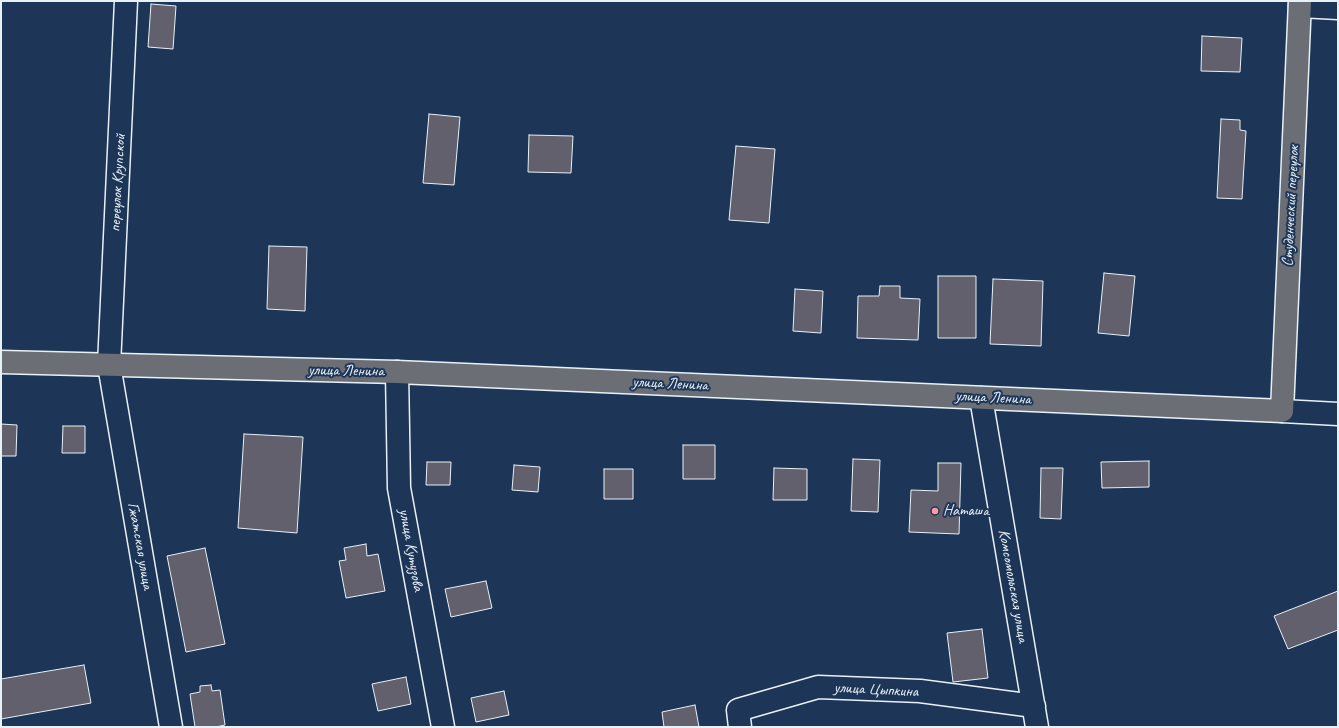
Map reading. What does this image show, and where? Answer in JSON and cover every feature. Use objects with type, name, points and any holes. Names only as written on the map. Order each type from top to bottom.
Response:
[{"type":"main road","name":"Студенческий переулок","points":[[1282,411],[1300,4]]},
{"type":"main road","name":"улица Ленина","points":[[1,362],[397,372],[1282,411]]},
{"type":"street","name":"переулок Крупской","points":[[109,365],[126,1]]},
{"type":"street","points":[[1300,4],[1338,8]]},
{"type":"street","name":"Гжатская улица","points":[[109,365],[171,727]]},
{"type":"street","name":"улица Кутузова","points":[[397,372],[399,488],[443,727]]},
{"type":"street","name":"Комсомольская улица","points":[[981,398],[1034,706],[1036,727]]},
{"type":"street","name":"улица Ленина","points":[[1282,411],[1338,414]]},
{"type":"street","name":"улица Цыпкина","points":[[740,727],[738,710],[818,687],[920,691],[1034,706]]},
{"type":"building","points":[[151,4],[176,6],[173,49],[148,47]]},
{"type":"building","points":[[1202,36],[1242,38],[1240,72],[1201,71]]},
{"type":"building","points":[[429,114],[460,117],[454,185],[423,183]]},
{"type":"building","points":[[1221,119],[1240,120],[1240,130],[1246,131],[1242,199],[1217,198]]},
{"type":"building","points":[[529,135],[573,136],[571,173],[528,172]]},
{"type":"building","points":[[736,146],[775,149],[769,223],[729,220]]},
{"type":"building","points":[[269,246],[307,247],[305,311],[267,309]]},
{"type":"building","points":[[1104,273],[1135,276],[1129,336],[1098,333]]},
{"type":"building","points":[[938,276],[976,276],[976,338],[938,338]]},
{"type":"building","points":[[993,279],[1043,281],[1041,346],[990,344]]},
{"type":"building","points":[[880,286],[900,286],[900,298],[920,299],[918,340],[857,338],[858,296],[879,296]]},
{"type":"building","points":[[795,289],[823,291],[821,333],[793,331]]},
{"type":"building","points":[[1,424],[17,425],[16,456],[1,456]]},
{"type":"building","points":[[63,426],[85,426],[85,453],[62,453]]},
{"type":"building","points":[[244,434],[303,437],[297,533],[238,528]]},
{"type":"building","points":[[683,445],[715,445],[715,479],[683,479]]},
{"type":"building","points":[[853,459],[880,460],[878,512],[851,511]]},
{"type":"building","points":[[1149,461],[1149,487],[1102,488],[1101,462]]},
{"type":"building","points":[[427,462],[451,462],[450,485],[426,485]]},
{"type":"building","name":"Наташа","points":[[938,463],[961,463],[959,534],[909,532],[911,490],[938,491]]},
{"type":"building","points":[[514,465],[540,467],[538,492],[512,490]]},
{"type":"building","points":[[774,468],[807,469],[807,500],[773,500]]},
{"type":"building","points":[[1041,468],[1063,468],[1061,519],[1040,518]]},
{"type":"building","points":[[604,469],[633,469],[633,499],[604,499]]},
{"type":"building","points":[[366,544],[367,556],[378,554],[385,591],[346,598],[339,561],[346,560],[344,548]]},
{"type":"building","points":[[205,548],[225,644],[186,652],[167,556]]},
{"type":"building","points":[[486,581],[492,608],[451,617],[445,589]]},
{"type":"building","points":[[1338,591],[1338,630],[1288,649],[1274,616]]},
{"type":"building","points":[[982,629],[988,678],[953,682],[947,633]]},
{"type":"building","points":[[84,665],[91,703],[1,719],[1,679]]},
{"type":"building","points":[[406,677],[411,704],[378,711],[372,684]]},
{"type":"building","points":[[211,685],[212,691],[220,690],[225,725],[216,727],[195,727],[190,694],[200,692],[200,686]]},
{"type":"building","points":[[504,691],[509,715],[476,722],[471,698]]},
{"type":"building","points":[[695,705],[699,727],[664,727],[662,712]]},
{"type":"place","name":"Наташа","points":[[935,511]]}]
